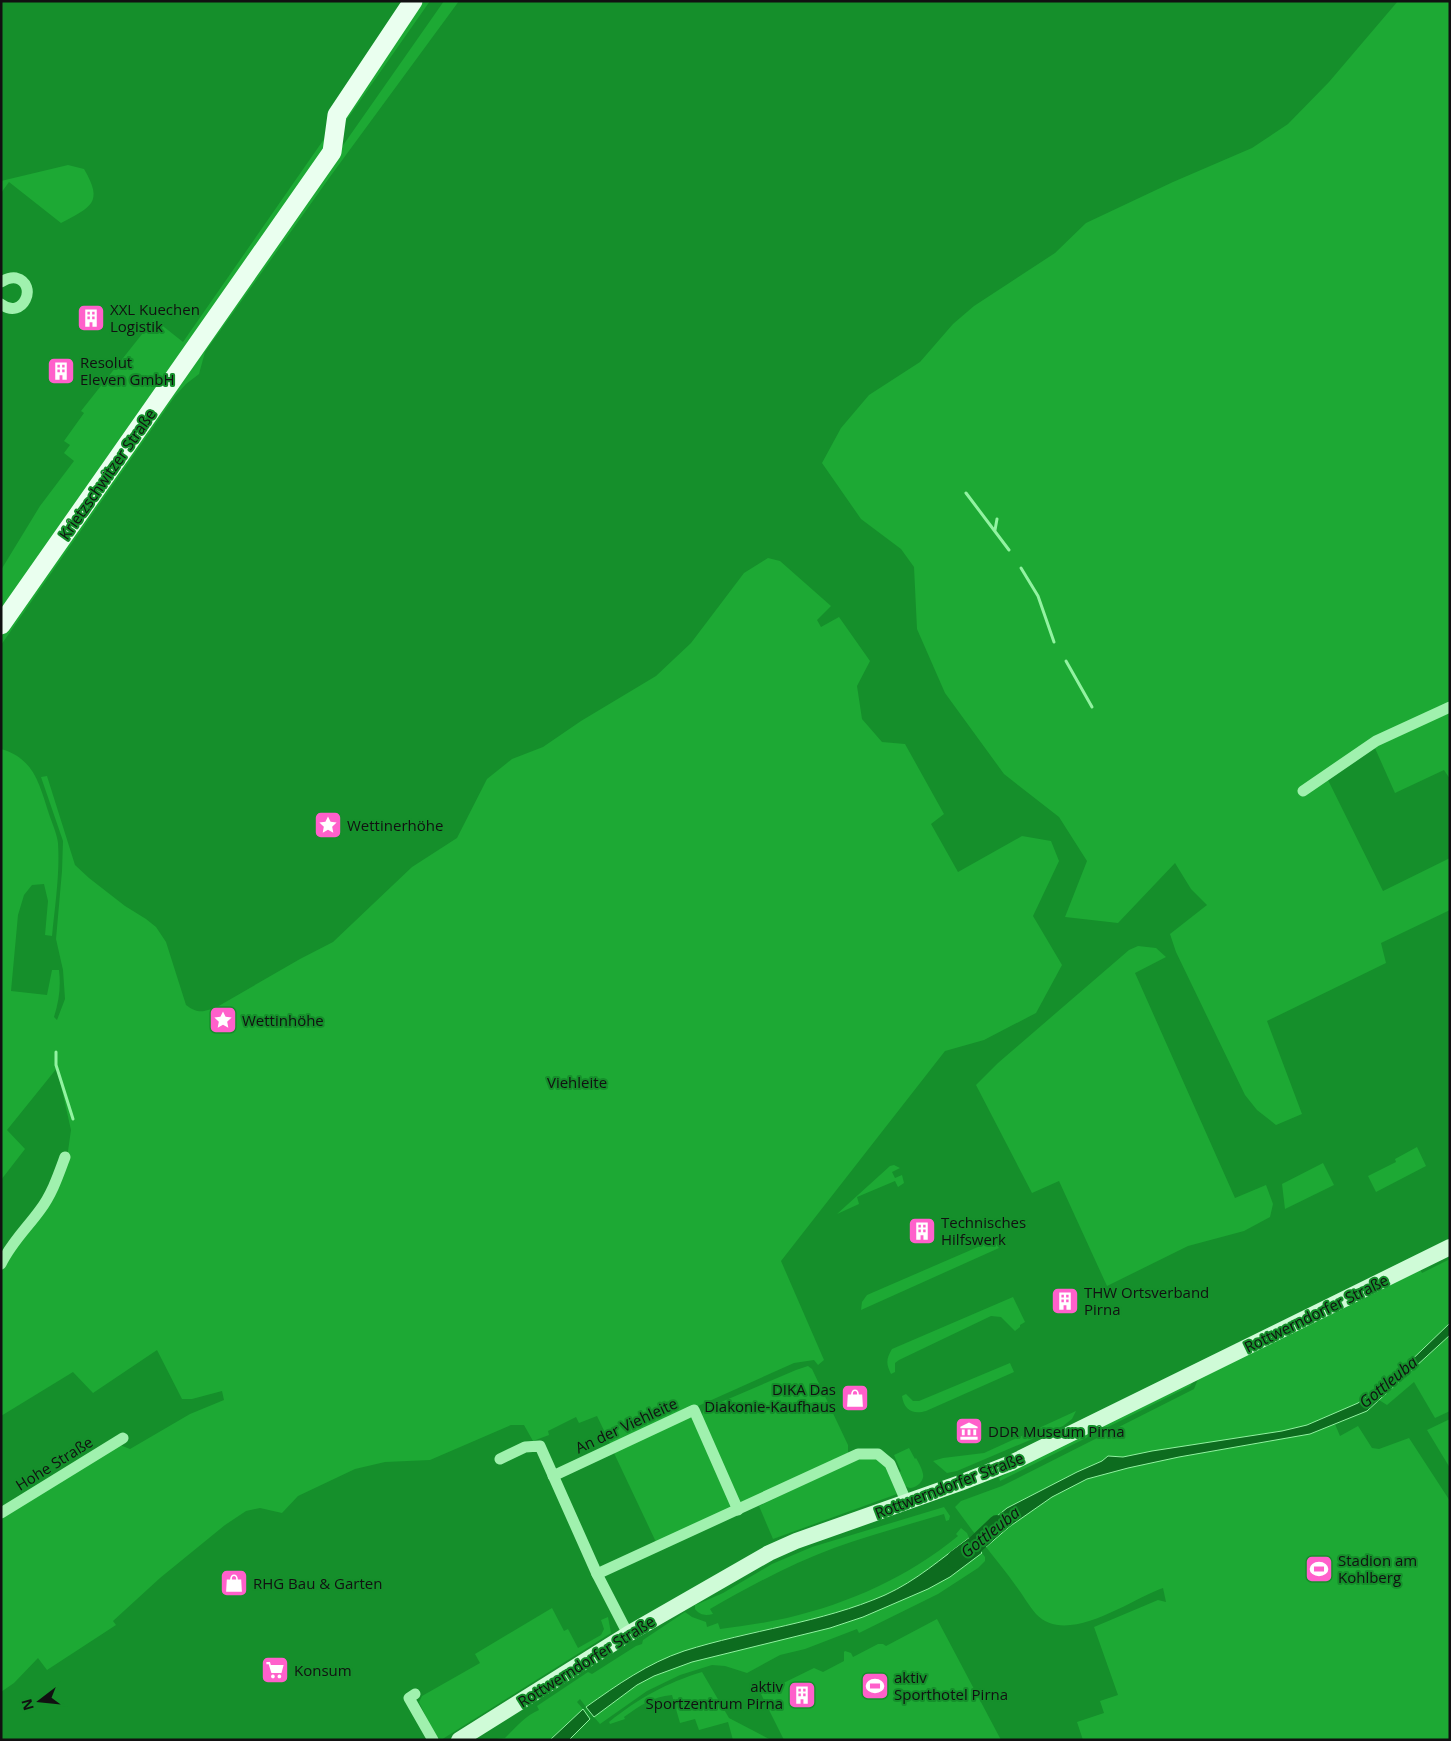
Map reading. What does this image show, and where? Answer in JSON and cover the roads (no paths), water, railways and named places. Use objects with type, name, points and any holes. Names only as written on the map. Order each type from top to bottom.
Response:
[{"type":"main road","name":"Krietzschwitzer Straße","points":[[1,625],[332,152],[337,115],[412,1]]},
{"type":"main road","name":"Rottwerndorfer Straße","points":[[459,1740],[628,1634],[769,1553],[1011,1463],[1450,1247]]},
{"type":"street","points":[[1,282],[9,278],[18,278],[28,291],[27,298],[21,306],[12,308],[2,305]]},
{"type":"street","points":[[1303,791],[1376,740],[1450,707]]},
{"type":"street","points":[[1,1264],[7,1252],[41,1209],[53,1189],[65,1157]]},
{"type":"street","name":"An der Viehleite","points":[[553,1476],[694,1410],[738,1510]]},
{"type":"street","name":"Hohe Straße","points":[[1,1514],[123,1438]]},
{"type":"street","points":[[500,1459],[525,1447],[540,1446],[597,1574],[628,1634]]},
{"type":"street","points":[[597,1574],[858,1454],[878,1454],[890,1464],[906,1501]]},
{"type":"street","points":[[415,1694],[409,1698],[433,1740]]},
{"type":"water","points":[[1450,1323],[1450,1335],[1367,1411],[1310,1434],[1179,1457],[1087,1479],[1052,1497],[1009,1527],[986,1547],[975,1534],[1007,1508],[1102,1461],[1108,1456],[1123,1457],[1282,1431],[1307,1425],[1358,1403],[1398,1373]]},
{"type":"water","points":[[969,1538],[982,1553],[950,1577],[928,1589],[863,1617],[830,1628],[692,1662],[654,1676],[637,1685],[594,1717],[586,1707],[633,1675],[684,1651],[836,1613],[885,1595],[918,1576]]},
{"type":"water","points":[[583,1709],[590,1719],[569,1740],[550,1740]]},
{"type":"waterway","points":[[966,493],[1009,550]]},
{"type":"waterway","points":[[995,530],[997,519]]},
{"type":"waterway","points":[[1021,568],[1038,596],[1054,642]]},
{"type":"waterway","points":[[1066,661],[1092,707]]},
{"type":"waterway","points":[[56,1052],[56,1065],[73,1119]]},
{"type":"waterway","name":"Gottleuba","points":[[956,1559],[975,1545],[997,1524]]},
{"type":"place","name":"XXL Kuechen Logistik","points":[[91,318]]},
{"type":"place","name":"Resolut Eleven GmbH","points":[[61,371]]},
{"type":"place","name":"Wettinerhöhe","points":[[328,825]]},
{"type":"place","name":"Wettinhöhe","points":[[223,1020]]},
{"type":"place","name":"Technisches Hilfswerk","points":[[922,1231]]},
{"type":"place","name":"THW Ortsverband Pirna","points":[[1065,1301]]},
{"type":"place","name":"DIKA Das Diakonie-Kaufhaus","points":[[855,1398]]},
{"type":"place","name":"DDR Museum Pirna","points":[[969,1431]]},
{"type":"place","name":"Stadion am Kohlberg","points":[[1319,1569]]},
{"type":"place","name":"RHG Bau & Garten","points":[[234,1583]]},
{"type":"place","name":"Konsum","points":[[275,1670]]},
{"type":"place","name":"aktiv Sporthotel Pirna","points":[[875,1686]]},
{"type":"place","name":"aktiv Sportzentrum Pirna","points":[[802,1695]]},
{"type":"park label","name":"Viehleite","points":[[577,1082]]}]
